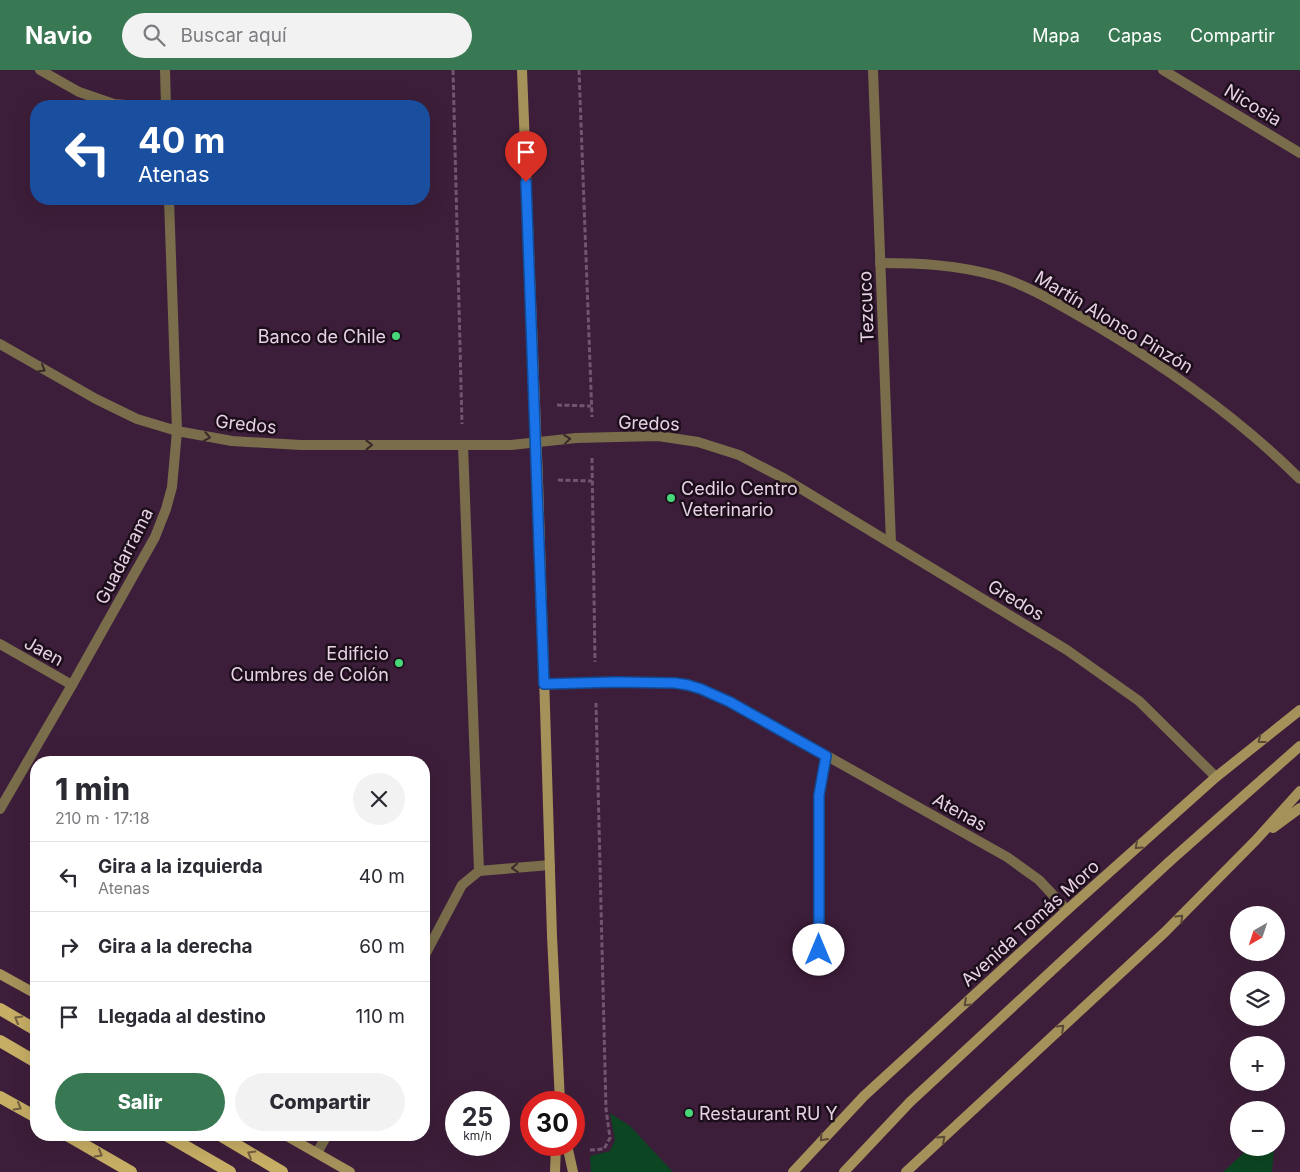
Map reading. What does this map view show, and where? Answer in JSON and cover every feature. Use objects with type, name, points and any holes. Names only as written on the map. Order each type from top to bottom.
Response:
[{"type":"main road","points":[[522,70],[560,1091]]},
{"type":"main road","name":"Avenida Tomás Moro","points":[[793,1172],[864,1096],[1067,910],[1216,777],[1300,710]]},
{"type":"main road","points":[[844,1172],[910,1102],[1169,862],[1300,746]]},
{"type":"main road","points":[[906,1172],[1165,932],[1256,840],[1300,791]]},
{"type":"main road","points":[[1256,840],[1300,808]]},
{"type":"main road","points":[[0,974],[30,991]]},
{"type":"main road","points":[[0,1009],[30,1026]]},
{"type":"main road","points":[[0,1041],[30,1058]]},
{"type":"main road","points":[[0,1097],[30,1114]]},
{"type":"main road","points":[[77,1141],[131,1172]]},
{"type":"main road","points":[[176,1141],[230,1172]]},
{"type":"main road","points":[[230,1141],[282,1172]]},
{"type":"main road","points":[[296,1141],[350,1172]]},
{"type":"main road","points":[[555,1172],[556,1156]]},
{"type":"main road","points":[[569,1156],[573,1172]]},
{"type":"street","points":[[40,70],[78,92],[102,100]]},
{"type":"street","points":[[165,70],[166,100]]},
{"type":"street","name":"Tezcuco","points":[[873,70],[891,544]]},
{"type":"street","name":"Nicosia","points":[[1163,70],[1300,153]]},
{"type":"street","name":"Guadarrama","points":[[31,756],[155,537],[164,516],[172,487],[177,431],[169,205]]},
{"type":"street","name":"Martín Alonso Pinzón","points":[[880,264],[932,264],[965,268],[1028,288],[1148,357],[1193,387],[1240,424],[1300,479]]},
{"type":"street","name":"Gredos","points":[[0,344],[96,399],[137,419],[177,431],[232,441],[301,446],[511,445],[592,438],[658,436],[698,442],[739,455],[785,479],[1067,650],[1139,701],[1216,777]]},
{"type":"street","points":[[463,445],[479,871]]},
{"type":"street","name":"Jaen","points":[[0,644],[72,685]]},
{"type":"street","name":"Atenas","points":[[544,684],[596,682],[675,683],[701,689],[730,702],[1007,857],[1039,880],[1067,910]]},
{"type":"street","points":[[819,950],[819,795],[826,756]]},
{"type":"street","name":"Guadarrama","points":[[0,809],[30,757]]},
{"type":"street","points":[[430,945],[462,885],[479,871],[550,864]]},
{"type":"street","points":[[317,1153],[324,1141]]},
{"type":"path","points":[[453,70],[463,445]]},
{"type":"path","points":[[578,70],[592,406],[606,1109]]},
{"type":"path","points":[[534,404],[592,406]]},
{"type":"path","points":[[538,480],[592,481]]},
{"type":"green space","points":[[610,1113],[630,1126],[673,1172],[591,1172],[590,1156],[610,1151],[615,1140]]},
{"type":"green space","points":[[1240,1156],[1273,1156],[1272,1172],[1223,1172]]},
{"type":"place","name":"Banco de Chile","points":[[396,336]]},
{"type":"place","name":"Cedilo Centro Veterinario","points":[[671,498]]},
{"type":"place","name":"Edificio Cumbres de Colón","points":[[399,663]]},
{"type":"place","name":"Restaurant RU Y","points":[[689,1113]]},
{"type":"route","points":[[526,182],[544,684],[616,682],[688,685],[730,702],[826,756],[819,795],[819,950]]}]
